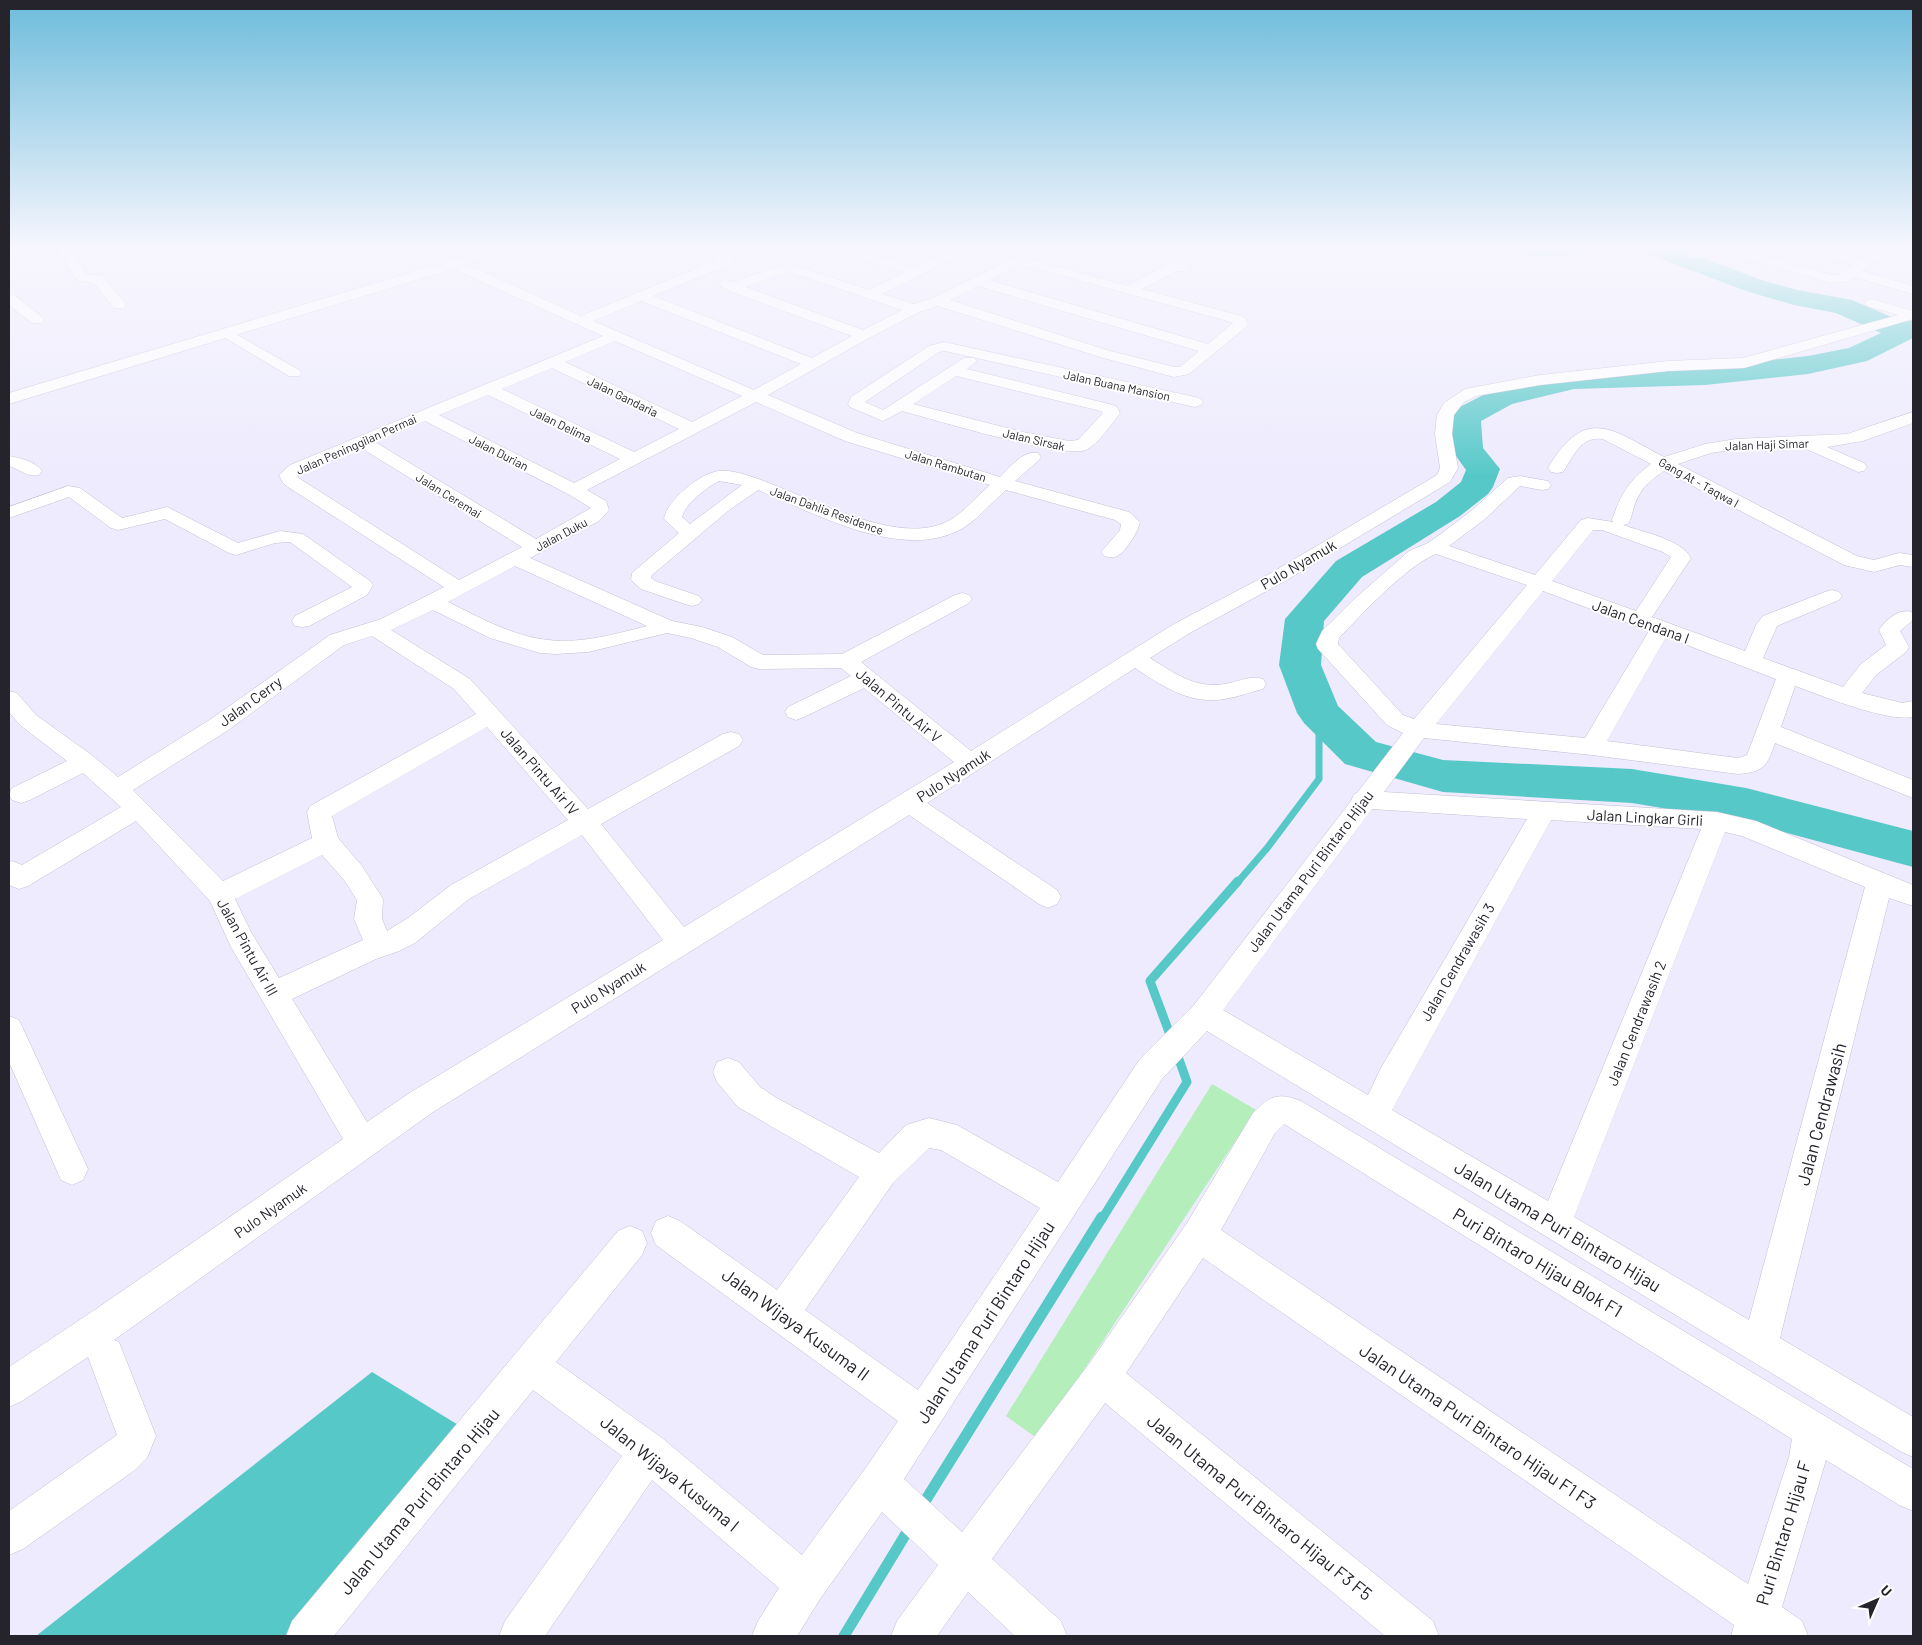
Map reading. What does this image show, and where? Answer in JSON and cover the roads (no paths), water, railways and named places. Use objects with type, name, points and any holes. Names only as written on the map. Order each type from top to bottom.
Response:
[{"type":"main road","points":[[9,400],[257,324]]},
{"type":"street","name":"Jalan Rambutan","points":[[587,324],[851,437],[1022,489],[1122,516],[1131,522],[1129,531],[1111,552]]},
{"type":"street","points":[[712,324],[814,364]]},
{"type":"street","points":[[833,324],[864,335]]},
{"type":"street","points":[[574,490],[692,430],[886,324]]},
{"type":"street","points":[[1010,324],[1105,354],[1174,372],[1184,371],[1241,324]]},
{"type":"street","points":[[1123,324],[1210,350]]},
{"type":"street","name":"Pulo Nyamuk","points":[[9,1388],[97,1330],[422,1102],[909,803],[1135,658],[1444,478],[1449,468],[1443,430],[1445,415],[1447,409],[1455,401],[1471,392],[1540,380],[1658,367],[1744,363],[1886,324]]},
{"type":"street","points":[[227,333],[294,373]]},
{"type":"street","name":"Jalan Peninggilan Permai","points":[[458,588],[289,479],[288,475],[296,469],[615,336]]},
{"type":"street","name":"Jalan Buana Mansion","points":[[883,416],[860,407],[856,404],[857,400],[940,347],[950,347],[1194,402]]},
{"type":"street","points":[[851,437],[980,355]]},
{"type":"street","name":"Jalan Gandaria","points":[[553,362],[692,430]]},
{"type":"street","name":"Jalan Sirsak","points":[[900,406],[1072,448],[1082,444],[1112,413],[1107,408],[955,371]]},
{"type":"street","name":"Jalan Delima","points":[[489,389],[634,459]]},
{"type":"street","name":"Jalan Durian","points":[[425,415],[574,490]]},
{"type":"street","name":"Jalan Haji Simar","points":[[1621,520],[1623,508],[1628,498],[1645,476],[1664,463],[1717,446],[1838,441],[1913,417]]},
{"type":"street","name":"Gang At - Taqwa I","points":[[1557,468],[1572,442],[1590,433],[1601,433],[1614,437],[1850,562],[1874,566],[1899,559],[1913,561]]},
{"type":"street","name":"Jalan Ceremai","points":[[362,441],[536,547]]},
{"type":"street","points":[[1802,442],[1858,467]]},
{"type":"street","points":[[1002,482],[1032,457]]},
{"type":"street","points":[[9,461],[18,463],[33,471]]},
{"type":"street","name":"Jalan Dahlia Residence","points":[[690,533],[673,519],[673,513],[709,479],[718,476],[727,476],[755,484],[821,510],[887,532],[905,535],[942,531],[957,524],[1002,482]]},
{"type":"street","points":[[1542,485],[1514,482],[1478,515],[1435,547],[1416,555],[1358,606],[1329,636],[1327,644],[1395,720],[1414,736],[1592,747],[1729,766],[1748,764],[1757,760],[1788,676]]},
{"type":"street","name":"Jalan Dahlia Residence","points":[[692,600],[648,585],[641,580],[642,573],[690,533],[755,484]]},
{"type":"street","name":"Jalan Duku","points":[[381,626],[458,588],[598,513],[600,505],[574,490]]},
{"type":"street","points":[[9,512],[68,491],[74,492],[118,524],[167,513],[236,549],[276,536],[286,535],[296,538],[363,585],[360,590],[302,621]]},
{"type":"street","name":"Jalan Utama Puri Bintaro Hijau","points":[[773,1636],[805,1584],[884,1488],[923,1416],[1151,1069],[1195,1023],[1370,791],[1588,524],[1604,525],[1670,548],[1679,554],[1681,558],[1640,620]]},
{"type":"street","name":"Jalan Cendana I","points":[[1435,547],[1540,583],[1847,697]]},
{"type":"street","points":[[514,558],[673,628]]},
{"type":"street","points":[[1751,662],[1766,625],[1770,621],[1832,596]]},
{"type":"street","points":[[846,661],[962,599]]},
{"type":"street","points":[[431,601],[496,633],[540,646],[569,647],[594,644],[673,628]]},
{"type":"street","points":[[1906,616],[1889,630],[1898,647],[1868,670],[1847,697],[1902,711],[1913,709]]},
{"type":"street","name":"Jalan Pintu Air IV","points":[[381,626],[462,684],[585,822],[680,942]]},
{"type":"street","name":"Jalan Cerry","points":[[117,789],[218,725],[337,640],[381,626]]},
{"type":"street","name":"Jalan Pintu Air V","points":[[673,628],[695,632],[724,642],[759,662],[846,661],[971,764]]},
{"type":"street","points":[[1592,747],[1661,628]]},
{"type":"street","points":[[1135,658],[1176,684],[1196,691],[1214,693],[1255,684]]},
{"type":"street","points":[[796,712],[866,678]]},
{"type":"street","name":"Jalan Pintu Air III","points":[[9,698],[28,720],[86,762],[138,808],[220,895],[241,939],[363,1144]]},
{"type":"street","points":[[380,946],[368,919],[370,899],[354,873],[326,842],[320,812],[491,715]]},
{"type":"street","points":[[1768,731],[1913,789]]},
{"type":"street","points":[[274,994],[367,950],[405,935],[460,892],[731,740]]},
{"type":"street","points":[[21,794],[86,762]]},
{"type":"street","name":"Jalan Lingkar Girli","points":[[1370,791],[1544,811],[1717,821],[1747,828],[1880,880],[1913,896]]},
{"type":"street","points":[[909,803],[1048,897]]},
{"type":"street","points":[[9,873],[12,871],[19,879],[138,808]]},
{"type":"street","name":"Jalan Cendrawasih 3","points":[[1374,1115],[1392,1078],[1544,811]]},
{"type":"street","name":"Jalan Cendrawasih 2","points":[[1555,1224],[1717,821]]},
{"type":"street","points":[[220,895],[326,842]]},
{"type":"street","name":"Jalan Cendrawasih","points":[[1760,1347],[1869,930],[1880,880]]},
{"type":"street","name":"Jalan Utama Puri Bintaro Hijau","points":[[1195,1023],[1374,1115],[1913,1438]]},
{"type":"street","points":[[9,1029],[72,1169]]},
{"type":"street","points":[[728,1072],[739,1087],[764,1107],[882,1172]]},
{"type":"street","name":"Puri Bintaro Hijau Blok F1","points":[[1199,1235],[1264,1123],[1276,1110],[1282,1109],[1290,1112],[1813,1430]]},
{"type":"street","points":[[782,1313],[882,1172],[917,1136],[930,1133],[946,1136],[1063,1203]]},
{"type":"street","name":"Jalan Wijaya Kusuma II","points":[[668,1233],[923,1416]]},
{"type":"street","points":[[912,1636],[953,1550],[1102,1377],[1199,1235]]},
{"type":"street","name":"Jalan Utama Puri Bintaro Hijau F1 F3","points":[[1199,1235],[1765,1630]]},
{"type":"street","name":"Jalan Utama Puri Bintaro Hijau","points":[[307,1636],[531,1366],[630,1243]]},
{"type":"street","points":[[9,1535],[114,1462],[129,1451],[136,1442],[137,1436],[106,1355]]},
{"type":"street","name":"Jalan Wijaya Kusuma I","points":[[531,1366],[648,1452],[805,1584]]},
{"type":"street","name":"Jalan Utama Puri Bintaro Hijau F3 F5","points":[[1102,1377],[1418,1636]]},
{"type":"street","points":[[1813,1430],[1913,1492]]},
{"type":"street","name":"Puri Bintaro Hijau F","points":[[1765,1630],[1813,1430]]},
{"type":"street","points":[[520,1636],[648,1452]]},
{"type":"street","points":[[884,1488],[1046,1636]]},
{"type":"waterway","points":[[1884,324],[1903,332]]},
{"type":"waterway","points":[[1913,328],[1857,355],[1808,365],[1705,376],[1574,380],[1502,397],[1465,417],[1467,449],[1483,469],[1476,487],[1448,509],[1349,569],[1305,619],[1300,665],[1319,713],[1361,753],[1443,776],[1632,786],[1746,805],[1913,849]]},
{"type":"waterway","points":[[1237,883],[1268,847],[1319,779],[1319,713]]},
{"type":"waterway","points":[[1172,1040],[1150,981],[1238,881]]},
{"type":"waterway","points":[[1102,1219],[1187,1082],[1176,1051]]},
{"type":"waterway","points":[[922,1506],[1102,1217]]},
{"type":"waterway","points":[[844,1636],[910,1527]]}]
